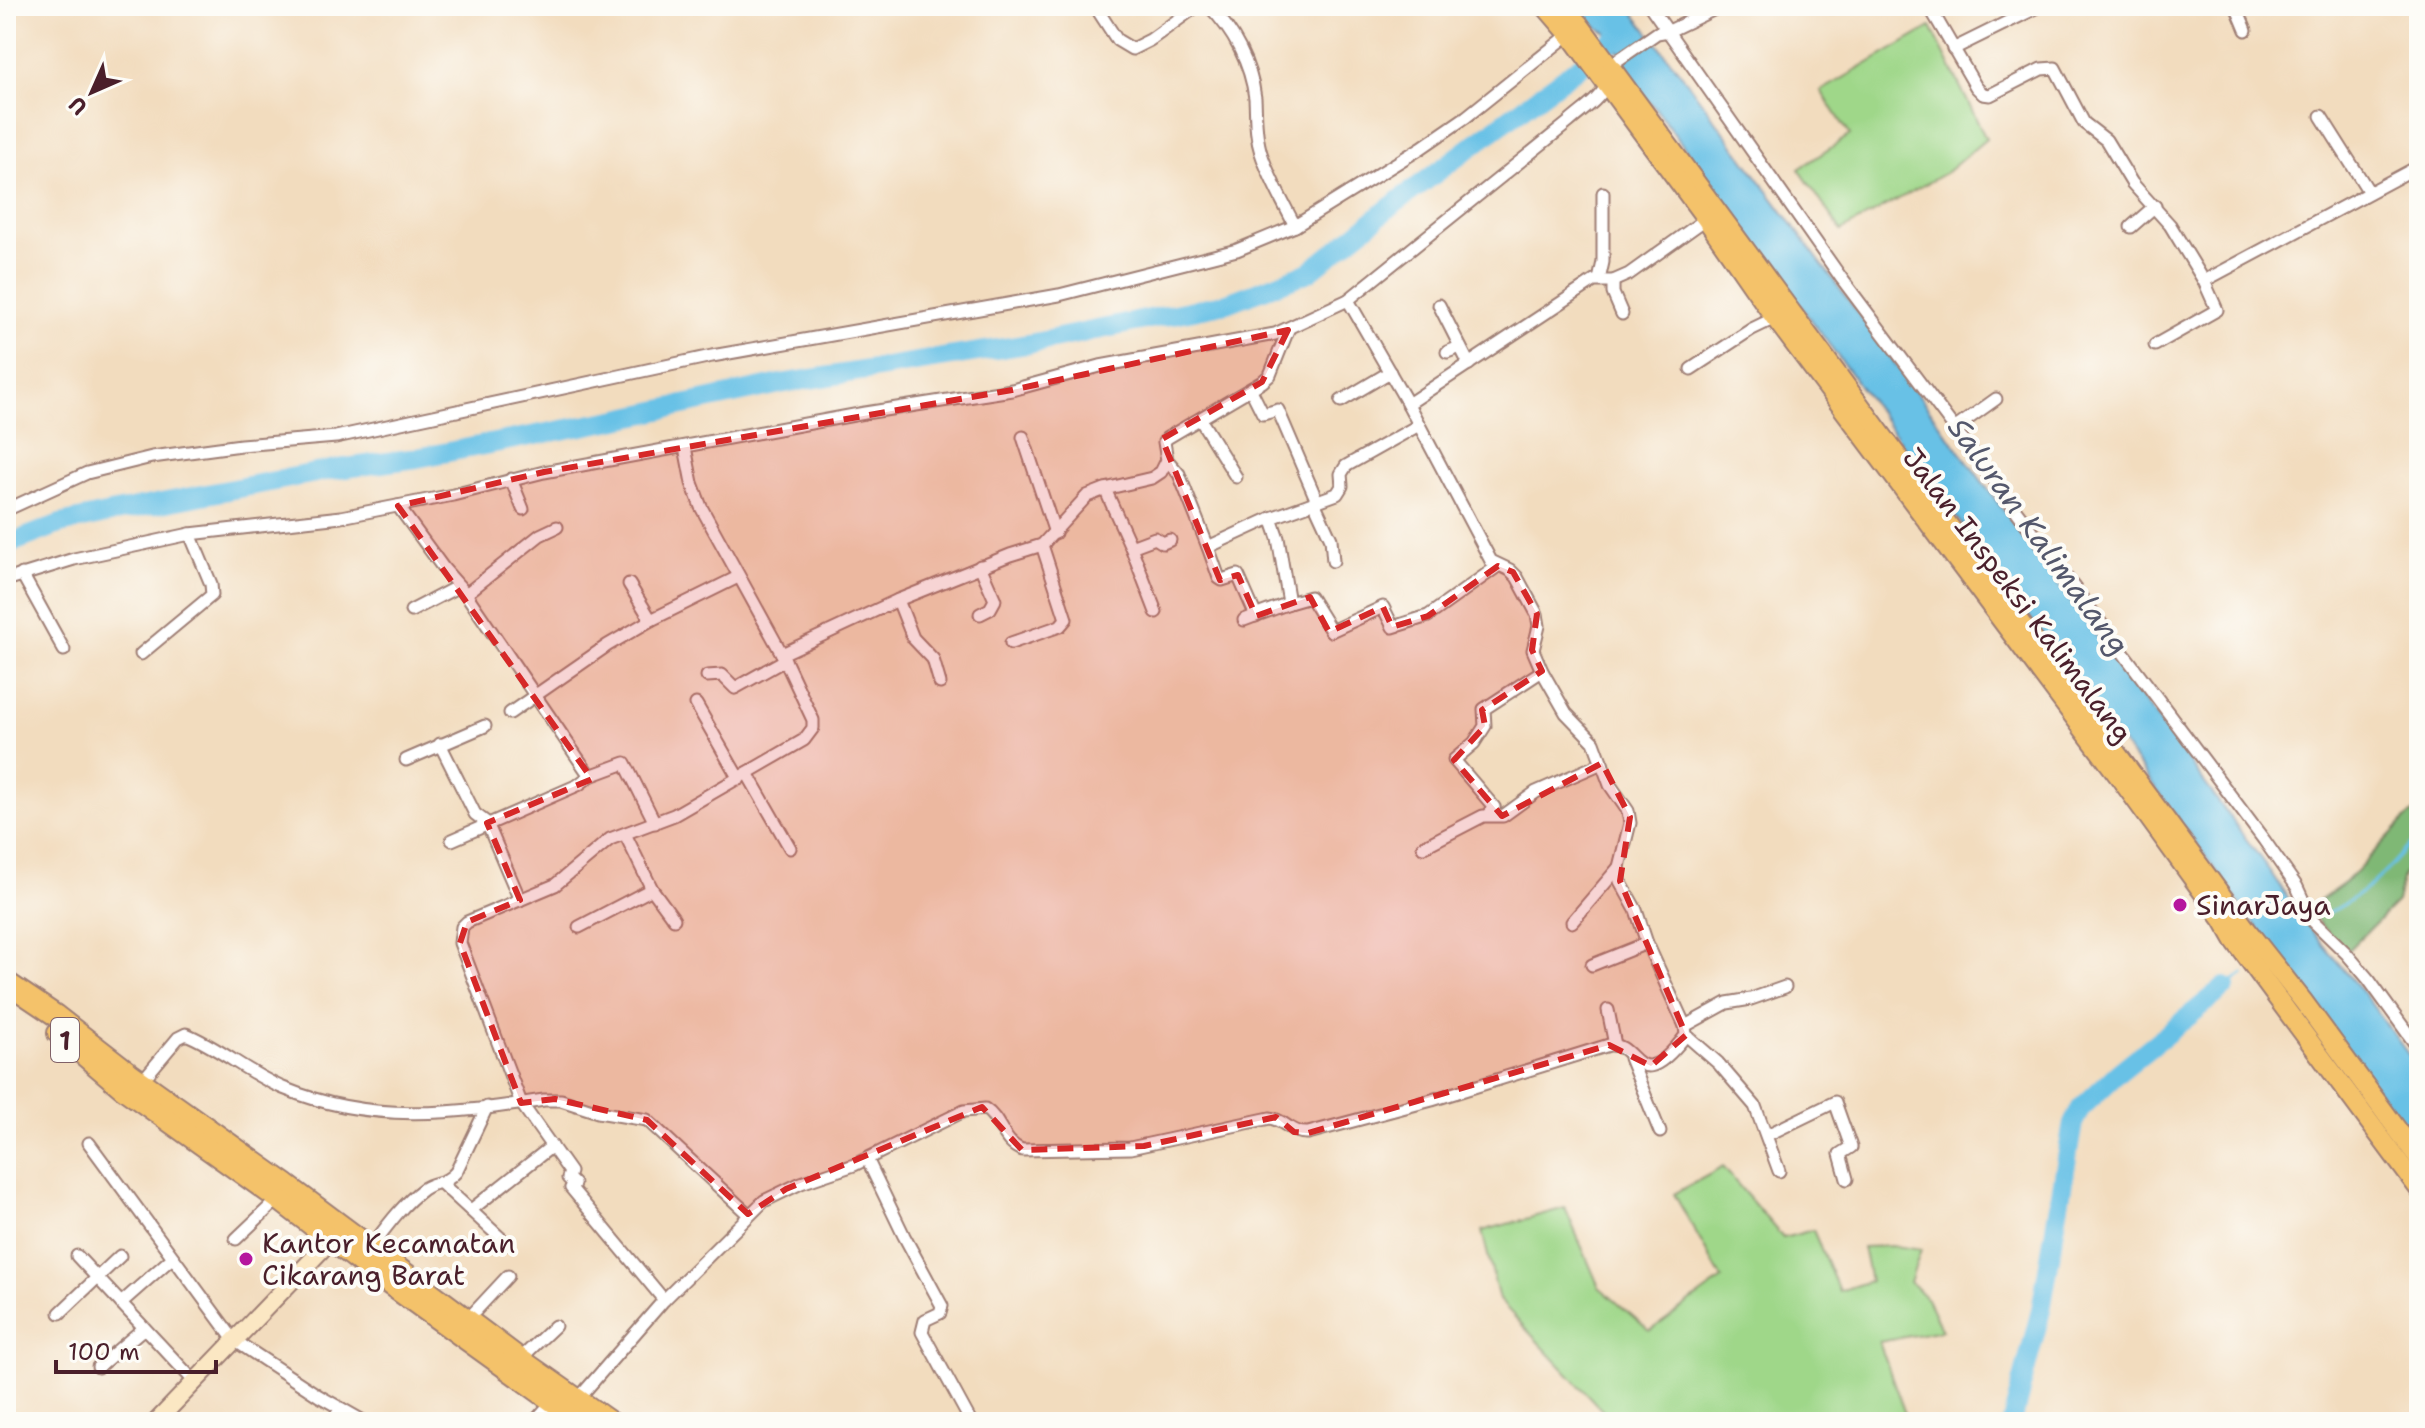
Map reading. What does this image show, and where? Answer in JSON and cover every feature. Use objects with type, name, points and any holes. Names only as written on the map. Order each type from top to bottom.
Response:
[{"type":"highway","name":"1","points":[[6,982],[55,1015],[131,1081],[382,1279],[570,1409],[610,1422]]},
{"type":"highway","name":"1","points":[[6,998],[371,1247],[520,1359],[570,1409]]},
{"type":"main road","name":"Jalan Inspeksi Kalimalang","points":[[1545,6],[1574,26],[1609,73],[2125,773],[2273,978],[2419,1189]]},
{"type":"main road","name":"Jalan Inspeksi Kalimalang","points":[[2273,978],[2303,1001],[2419,1159]]},
{"type":"street","points":[[1095,6],[1117,40],[1132,49],[1150,40],[1197,6]]},
{"type":"street","points":[[1209,6],[1231,32],[1244,59],[1254,95],[1260,153],[1295,226]]},
{"type":"street","points":[[1650,6],[1663,32],[1833,267],[2264,840],[2297,887],[2312,920],[2369,980],[2419,1049]]},
{"type":"street","points":[[6,580],[85,556],[190,534],[341,517],[453,495],[511,479],[865,413],[1012,390],[1100,366],[1288,330],[1348,300],[1597,98],[1609,73],[1663,32],[1721,6]]},
{"type":"street","points":[[1929,6],[1983,94],[1990,95],[2041,69],[2055,68],[2084,123],[2106,140],[2132,183],[2170,225],[2204,281],[2217,310],[2155,345]]},
{"type":"street","points":[[1953,49],[2040,6]]},
{"type":"street","points":[[2236,6],[2246,30]]},
{"type":"street","points":[[6,510],[87,473],[138,460],[241,445],[336,437],[682,361],[1044,298],[1237,250],[1295,226],[1454,124],[1574,26]]},
{"type":"street","points":[[2321,116],[2369,192]]},
{"type":"street","points":[[2204,281],[2419,166]]},
{"type":"street","points":[[1599,280],[1603,262],[1603,193]]},
{"type":"street","points":[[2131,227],[2155,206]]},
{"type":"street","points":[[1408,404],[1599,280],[1613,281],[1629,274],[1712,215]]},
{"type":"street","points":[[1613,281],[1613,293],[1622,314]]},
{"type":"street","points":[[1348,300],[1408,404],[1491,561],[1517,577],[1537,614],[1539,626],[1533,650],[1542,671],[1566,713],[1594,742],[1610,785],[1630,817],[1619,867],[1620,881],[1636,910],[1647,943],[1686,1030],[1755,1106],[1779,1171]]},
{"type":"street","points":[[1439,305],[1469,364]]},
{"type":"street","points":[[1691,369],[1752,329],[1784,314]]},
{"type":"street","points":[[1288,330],[1270,375],[1251,390],[1164,442],[1167,460],[1179,474],[1220,579],[1238,575],[1250,618],[1306,597],[1311,598],[1331,631],[1383,607],[1393,627],[1428,616],[1498,566]]},
{"type":"street","points":[[1447,352],[1460,347]]},
{"type":"street","points":[[1341,401],[1390,372]]},
{"type":"street","points":[[1251,390],[1263,414],[1278,410],[1331,539],[1333,561]]},
{"type":"street","points":[[1954,429],[1996,399]]},
{"type":"street","points":[[1200,419],[1236,477]]},
{"type":"street","points":[[1208,547],[1340,490],[1341,474],[1346,466],[1419,425]]},
{"type":"street","points":[[1023,437],[1055,533]]},
{"type":"street","points":[[664,1300],[571,1188],[574,1184],[568,1178],[570,1172],[521,1103],[460,943],[460,935],[467,922],[555,885],[602,844],[674,815],[804,740],[813,728],[813,720],[783,657],[701,507],[692,483],[685,447]]},
{"type":"street","points":[[707,676],[722,675],[735,688],[783,657],[898,600],[980,566],[1042,545],[1081,501],[1105,489],[1152,478],[1161,472],[1167,460]]},
{"type":"street","points":[[511,479],[523,509]]},
{"type":"street","points":[[1105,489],[1156,612]]},
{"type":"street","points":[[398,506],[463,590],[590,776]]},
{"type":"street","points":[[1271,518],[1278,538],[1289,603]]},
{"type":"street","points":[[411,611],[463,590],[540,535],[557,527]]},
{"type":"street","points":[[141,654],[212,595],[211,584],[190,534]]},
{"type":"street","points":[[1131,547],[1155,538],[1163,543],[1170,540]]},
{"type":"street","points":[[1011,643],[1060,626],[1066,619],[1042,545]]},
{"type":"street","points":[[980,566],[995,600],[994,605],[980,614]]},
{"type":"street","points":[[22,574],[64,650]]},
{"type":"street","points":[[510,713],[651,620],[738,577]]},
{"type":"street","points":[[629,584],[651,620]]},
{"type":"street","points":[[898,600],[913,638],[933,659],[940,683]]},
{"type":"street","points":[[1489,815],[1493,806],[1454,760],[1469,748],[1485,726],[1484,709],[1542,671]]},
{"type":"street","points":[[696,704],[790,848]]},
{"type":"street","points":[[406,760],[485,726]]},
{"type":"street","points":[[440,744],[475,814],[487,823],[520,900]]},
{"type":"street","points":[[452,840],[625,763],[655,823]]},
{"type":"street","points":[[1423,847],[1489,815],[1503,816],[1536,792],[1602,763]]},
{"type":"street","points":[[625,834],[652,889],[674,919]]},
{"type":"street","points":[[1572,922],[1619,867]]},
{"type":"street","points":[[579,927],[652,889]]},
{"type":"street","points":[[1592,965],[1647,943]]},
{"type":"street","points":[[1608,1010],[1615,1045],[1637,1064],[1651,1066],[1658,1063],[1686,1030],[1727,1003],[1751,999],[1785,987]]},
{"type":"street","points":[[131,1081],[186,1034],[273,1084],[329,1105],[405,1114],[555,1099],[598,1112],[647,1120],[748,1214]]},
{"type":"street","points":[[534,1422],[570,1409],[664,1300],[764,1201],[786,1189],[867,1159],[953,1116],[980,1107],[994,1116],[1007,1141],[1022,1150],[1130,1148],[1270,1118],[1280,1121],[1294,1132],[1308,1133],[1615,1045]]},
{"type":"street","points":[[1630,1057],[1660,1132]]},
{"type":"street","points":[[1767,1135],[1835,1102],[1851,1147],[1840,1154],[1847,1179]]},
{"type":"street","points":[[371,1247],[413,1197],[427,1186],[442,1184],[456,1172],[487,1107]]},
{"type":"street","points":[[89,1143],[234,1340],[365,1422]]},
{"type":"street","points":[[471,1210],[552,1146]]},
{"type":"street","points":[[867,1159],[942,1306],[940,1313],[925,1320],[922,1332],[970,1420]]},
{"type":"street","points":[[442,1184],[507,1244]]},
{"type":"street","points":[[236,1239],[278,1199]]},
{"type":"street","points":[[156,1422],[332,1239]]},
{"type":"street","points":[[77,1256],[195,1382]]},
{"type":"street","points":[[60,1313],[120,1256]]},
{"type":"street","points":[[121,1303],[172,1258]]},
{"type":"street","points":[[467,1320],[508,1276]]},
{"type":"street","points":[[520,1359],[555,1326]]},
{"type":"street","points":[[98,1367],[144,1328]]},
{"type":"street","points":[[330,1422],[342,1409]]},
{"type":"highlighted area","points":[[1288,330],[1262,382],[1162,439],[1220,580],[1238,575],[1256,616],[1310,597],[1329,632],[1383,607],[1392,627],[1428,616],[1498,566],[1513,572],[1537,614],[1532,650],[1542,671],[1482,710],[1485,726],[1454,760],[1502,816],[1602,763],[1630,817],[1620,881],[1686,1035],[1651,1066],[1609,1045],[1308,1133],[1294,1132],[1276,1117],[1144,1146],[1022,1150],[982,1107],[786,1189],[748,1214],[647,1120],[555,1099],[521,1103],[460,943],[467,922],[520,900],[487,823],[592,779],[398,506],[544,472],[1012,390]]},
{"type":"green space","points":[[1931,27],[1986,139],[1947,172],[1841,231],[1799,169],[1850,135],[1821,91]]},
{"type":"green space","points":[[2419,809],[2419,861],[2403,875],[2397,902],[2347,952],[2307,910],[2346,882],[2406,818]]},
{"type":"green space","points":[[1723,1167],[1783,1238],[1813,1230],[1839,1291],[1870,1281],[1863,1247],[1895,1246],[1921,1250],[1910,1282],[1927,1299],[1942,1330],[1879,1342],[1908,1422],[1613,1422],[1499,1300],[1482,1231],[1565,1208],[1599,1287],[1650,1331],[1722,1279],[1674,1194]]},
{"type":"water","points":[[1574,6],[1628,6],[2269,870],[2302,919],[2364,994],[2419,1069],[2419,1147],[1656,109],[1628,79],[1625,60],[1606,32],[1584,20]]},
{"type":"waterway","points":[[6,545],[60,524],[115,512],[331,470],[417,458],[780,384],[1034,343],[1227,303],[1309,272],[1389,208],[1628,30]]},
{"type":"waterway","points":[[2325,915],[2369,887],[2419,839]]},
{"type":"waterway","points":[[2225,987],[2244,974]]},
{"type":"waterway","points":[[2012,1422],[2041,1310],[2073,1123],[2081,1108],[2118,1073],[2225,987]]},
{"type":"place","name":"SinarJaya","points":[[2180,905]]},
{"type":"place","name":"Kantor Kecamatan Cikarang Barat","points":[[246,1259]]},
{"type":"water label","name":"Saluran Kalimalang","points":[[2039,536]]}]
